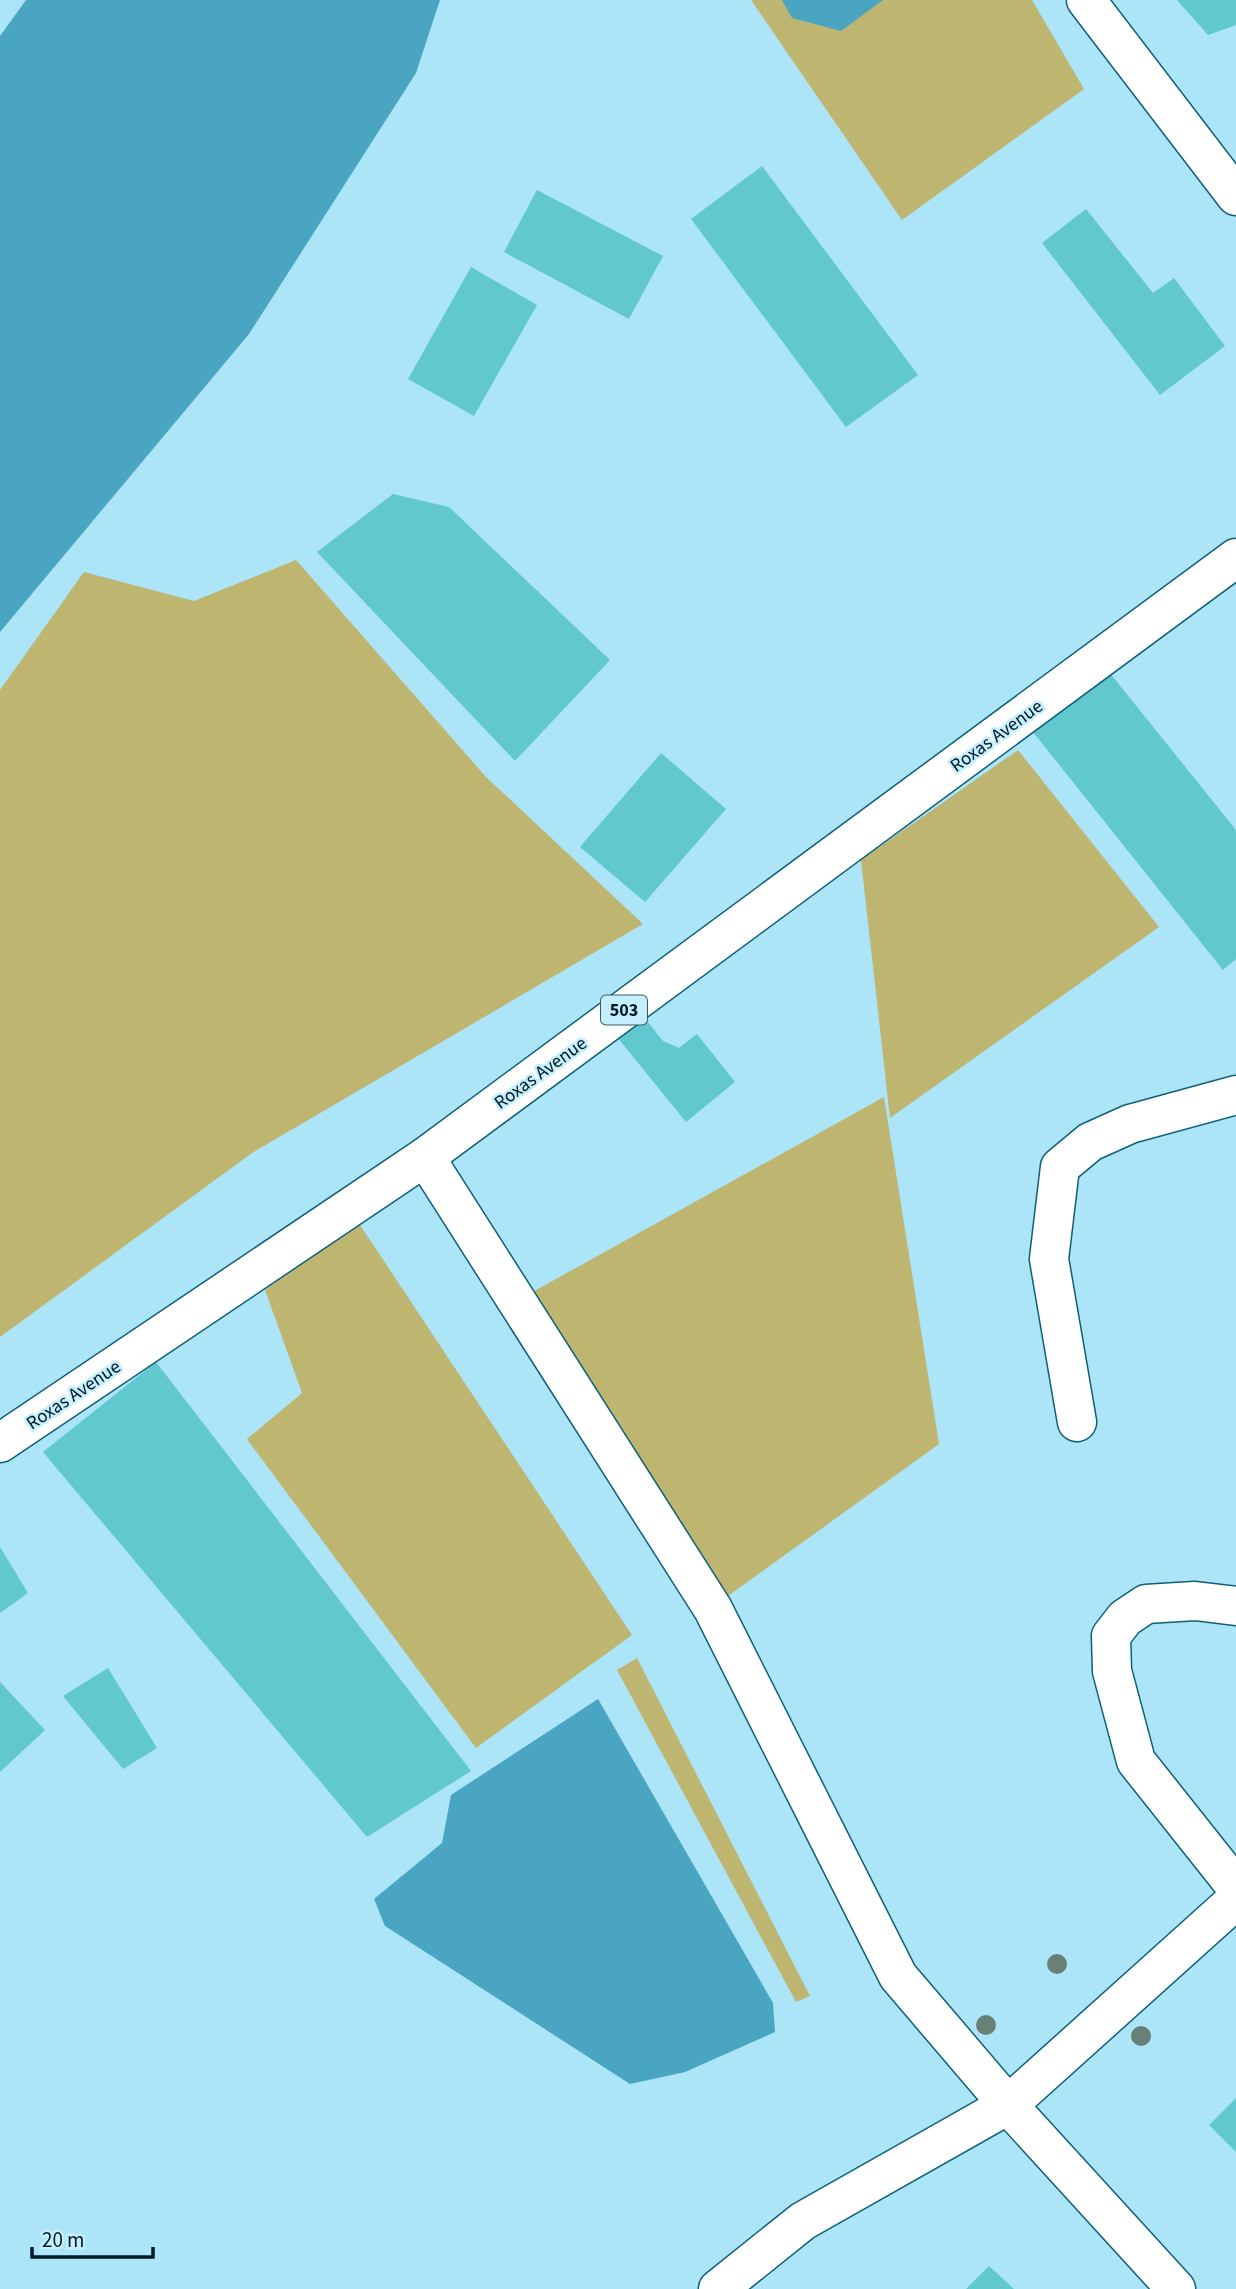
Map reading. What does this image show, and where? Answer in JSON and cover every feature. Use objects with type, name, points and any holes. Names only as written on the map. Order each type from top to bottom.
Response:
[{"type":"street","points":[[1087,0],[1236,196]]},
{"type":"street","name":"Roxas Avenue","points":[[0,1443],[425,1157],[1236,558]]},
{"type":"street","points":[[1077,1422],[1049,1259],[1060,1167],[1090,1142],[1130,1124],[1236,1094]]},
{"type":"street","points":[[425,1157],[713,1609],[898,1976],[1008,2105],[1176,2289]]},
{"type":"street","points":[[1236,1606],[1195,1601],[1146,1604],[1125,1618],[1111,1636],[1112,1671],[1136,1761],[1236,1886]]},
{"type":"street","points":[[718,2289],[803,2221],[1008,2105],[1236,1900]]},
{"type":"shaded area","points":[[751,0],[1032,0],[1084,89],[902,220]]},
{"type":"shaded area","points":[[296,560],[486,777],[643,924],[252,1153],[0,1337],[0,690],[84,572],[194,601]]},
{"type":"shaded area","points":[[1018,750],[1159,927],[890,1118],[861,860]]},
{"type":"shaded area","points":[[884,1097],[939,1444],[714,1606],[529,1294]]},
{"type":"shaded area","points":[[358,1222],[632,1635],[476,1748],[247,1439],[302,1393],[265,1290]]},
{"type":"shaded area","points":[[637,1658],[810,1996],[796,2002],[617,1670]]},
{"type":"water","points":[[26,0],[440,0],[416,73],[249,334],[0,632],[0,36]]},
{"type":"water","points":[[782,0],[883,0],[841,31],[792,18]]},
{"type":"water","points":[[598,1699],[773,2003],[775,2032],[685,2072],[630,2084],[385,1926],[374,1899],[442,1843],[451,1795]]},
{"type":"building","points":[[1177,0],[1236,0],[1236,25],[1208,35]]},
{"type":"building","points":[[762,166],[918,375],[846,427],[691,219]]},
{"type":"building","points":[[537,190],[663,256],[629,319],[504,252]]},
{"type":"building","points":[[1086,209],[1153,293],[1174,278],[1225,346],[1160,395],[1042,243]]},
{"type":"building","points":[[471,267],[537,305],[474,416],[408,379]]},
{"type":"building","points":[[393,494],[449,507],[610,660],[515,761],[317,552]]},
{"type":"building","points":[[1105,667],[1236,830],[1236,959],[1223,970],[1029,727]]},
{"type":"building","points":[[661,753],[726,809],[645,902],[580,847]]},
{"type":"building","points":[[643,1016],[663,1041],[679,1048],[697,1034],[735,1082],[686,1122],[617,1037]]},
{"type":"building","points":[[156,1362],[471,1771],[367,1837],[43,1452]]},
{"type":"building","points":[[0,1547],[28,1593],[0,1613]]},
{"type":"building","points":[[108,1668],[157,1748],[123,1769],[63,1696]]},
{"type":"building","points":[[0,1682],[45,1730],[0,1772]]},
{"type":"building","points":[[1236,2098],[1236,2152],[1209,2125]]},
{"type":"building","points":[[989,2266],[1014,2289],[966,2289]]}]
